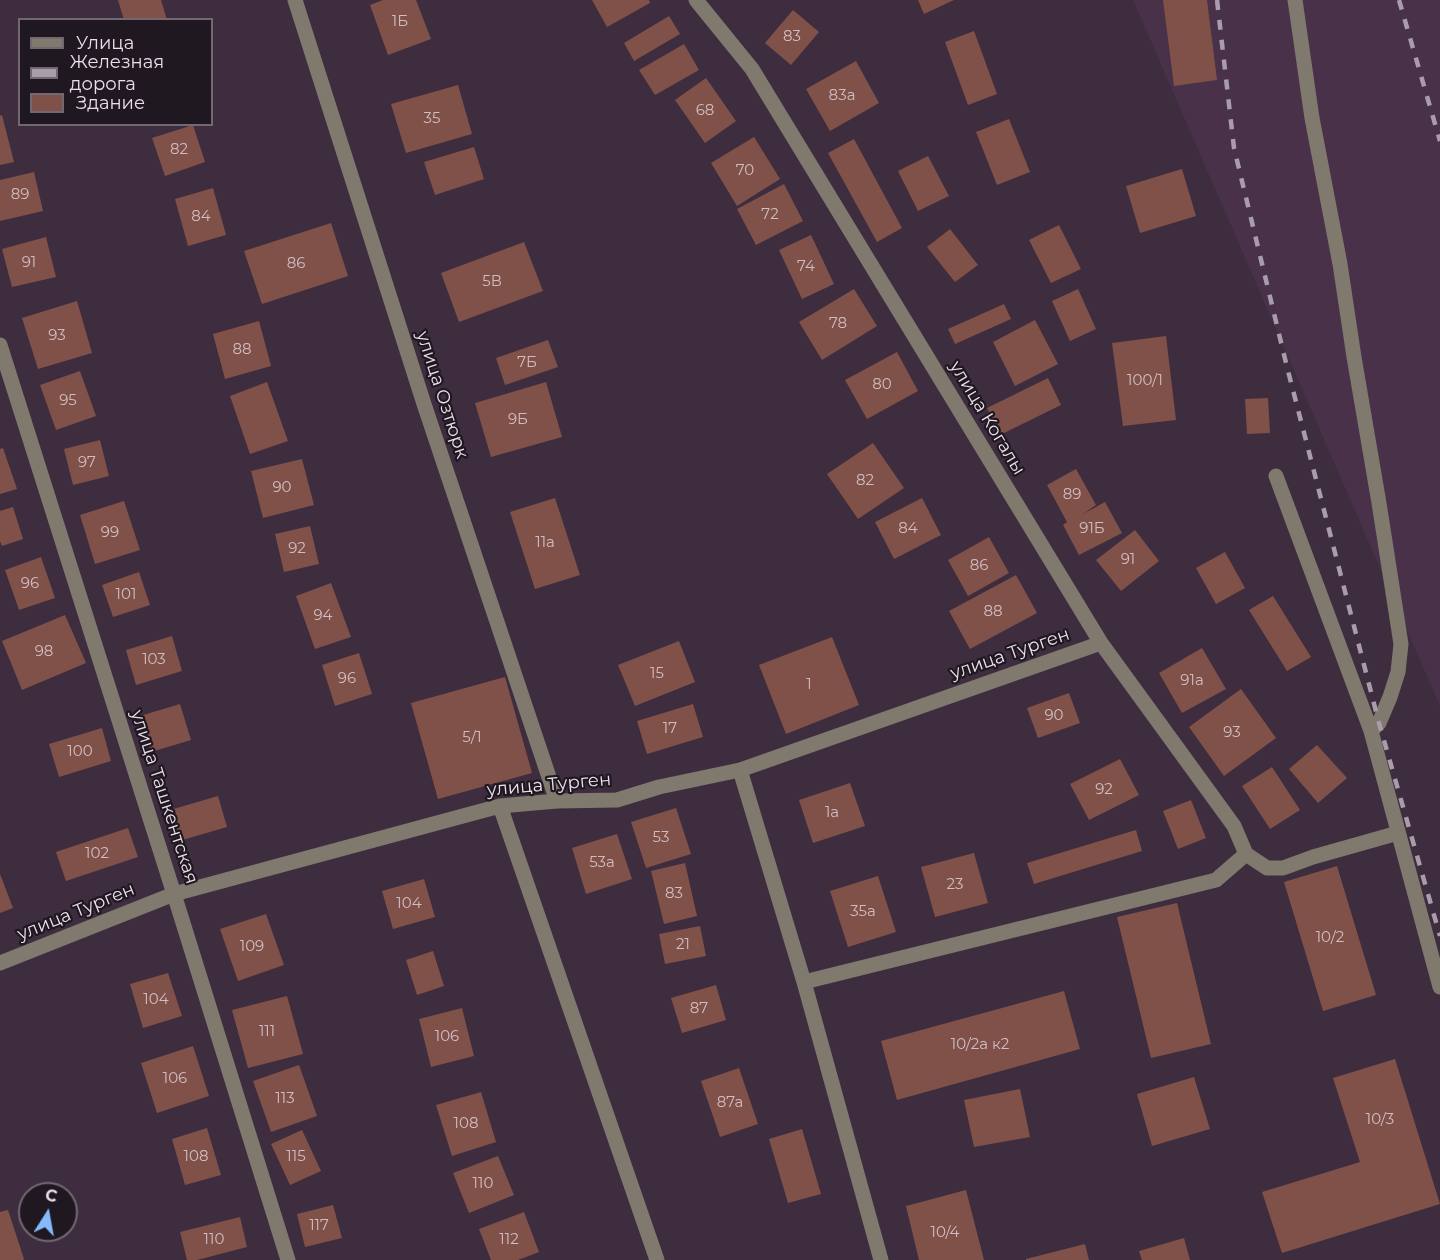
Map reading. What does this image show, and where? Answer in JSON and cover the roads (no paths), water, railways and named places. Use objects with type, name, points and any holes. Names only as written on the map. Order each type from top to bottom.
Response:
[{"type":"street","name":"улица Озтюрк","points":[[295,0],[424,404],[557,801]]},
{"type":"street","name":"улица Когалы","points":[[696,0],[752,69],[1101,643],[1234,826],[1246,854]]},
{"type":"street","points":[[1295,0],[1312,118],[1340,264],[1401,644],[1398,672],[1390,697],[1379,723],[1371,731]]},
{"type":"street","name":"улица Ташкентская","points":[[0,345],[288,1260]]},
{"type":"street","points":[[1276,476],[1371,731],[1440,987]]},
{"type":"street","name":"улица Турген","points":[[0,963],[174,894],[500,806],[557,801],[616,800],[659,787],[740,770],[1101,643]]},
{"type":"street","points":[[740,770],[804,982],[881,1260]]},
{"type":"street","points":[[500,806],[657,1260]]},
{"type":"street","points":[[804,982],[1216,880],[1246,854],[1267,868],[1283,868],[1398,833]]},
{"type":"railway","points":[[1217,0],[1234,148],[1287,367],[1379,723],[1440,936]]},
{"type":"railway","points":[[1399,0],[1440,141]]}]
